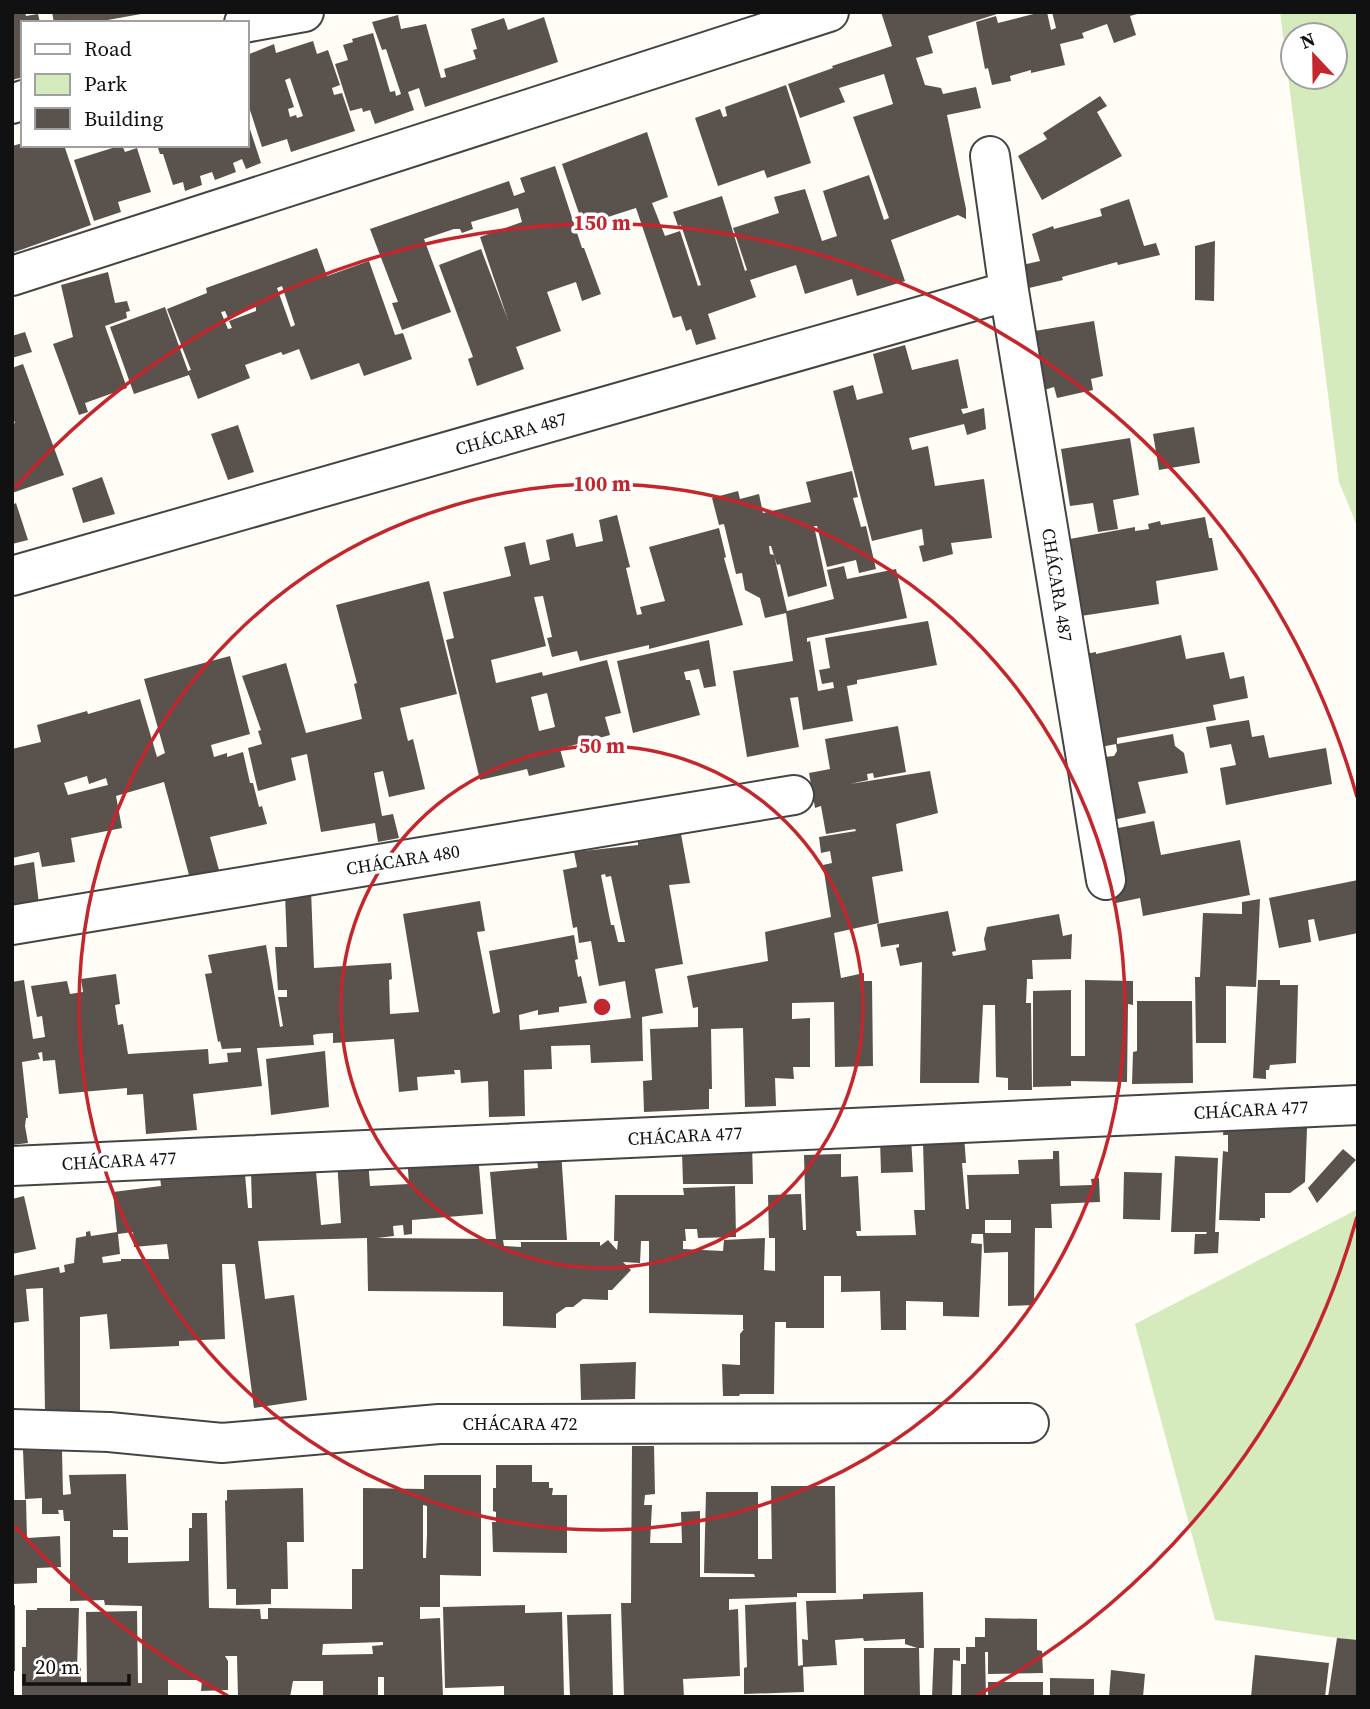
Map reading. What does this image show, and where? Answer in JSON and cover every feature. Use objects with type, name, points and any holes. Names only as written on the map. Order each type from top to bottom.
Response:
[{"type":"street","points":[[248,22],[304,12]]},
{"type":"street","points":[[12,276],[829,12]]},
{"type":"street","name":"CHÁCARA 487","points":[[990,156],[1009,291],[1106,880]]},
{"type":"street","name":"CHÁCARA 487","points":[[12,576],[1009,291]]},
{"type":"street","name":"CHÁCARA 480","points":[[12,925],[794,795]]},
{"type":"street","name":"CHÁCARA 477","points":[[12,1166],[1358,1105]]},
{"type":"street","name":"CHÁCARA 472","points":[[12,1429],[108,1432],[222,1443],[439,1423],[1029,1423]]},
{"type":"green space","points":[[1280,12],[1358,12],[1358,528],[1339,482],[1290,91],[1349,91],[1349,21],[1281,21]]},
{"type":"green space","points":[[1358,1209],[1358,1641],[1215,1620],[1135,1324]]},
{"type":"building","points":[[12,12],[25,12],[26,16],[38,14],[40,21],[21,21],[21,78],[12,80]]},
{"type":"building","points":[[52,12],[141,12],[102,21],[54,21]]},
{"type":"building","points":[[881,12],[1003,12],[928,36],[933,53],[916,58],[925,85],[941,88],[943,94],[976,87],[981,108],[947,115],[966,219],[958,215],[891,240],[905,281],[857,296],[852,279],[805,294],[796,265],[750,280],[756,297],[708,314],[716,339],[696,345],[691,329],[686,331],[681,316],[673,318],[636,208],[583,225],[562,164],[647,132],[668,197],[652,203],[665,236],[680,231],[698,286],[701,285],[681,225],[678,226],[673,212],[722,196],[745,271],[747,270],[733,228],[779,213],[774,197],[805,189],[822,241],[837,236],[823,191],[869,175],[884,220],[889,218],[853,117],[893,104],[884,74],[839,88],[845,102],[800,118],[788,84],[892,46]]},
{"type":"building","points":[[1047,12],[1051,30],[1056,28],[1052,12],[1141,13],[1130,16],[1136,35],[1114,43],[1107,24],[1082,33],[1084,38],[1060,44],[1065,65],[1031,73],[1031,70],[1010,76],[1011,81],[992,85],[988,68],[985,69],[976,22],[996,16],[998,23]]},
{"type":"building","points":[[398,15],[401,29],[426,24],[441,78],[446,77],[444,69],[476,59],[473,50],[477,49],[471,29],[504,18],[508,30],[544,17],[558,62],[425,107],[419,88],[408,92],[414,110],[375,124],[370,110],[363,112],[362,108],[350,111],[335,64],[348,60],[343,45],[353,42],[352,39],[373,33],[390,92],[395,91],[396,96],[401,94],[386,49],[382,50],[372,22]]},
{"type":"building","points":[[313,41],[317,54],[328,50],[340,85],[332,88],[334,95],[342,93],[355,131],[291,152],[287,139],[262,147],[248,104],[248,55],[274,44],[276,53]],"holes":[[[290,78],[303,116],[297,118],[296,115],[290,117],[288,109],[294,107],[285,80]]]},
{"type":"building","points":[[786,85],[811,163],[767,178],[764,170],[718,186],[695,118],[720,109],[723,117],[727,116],[725,107]]},
{"type":"building","points":[[1100,96],[1107,106],[1097,112],[1122,156],[1042,200],[1018,156],[1047,139],[1043,133]]},
{"type":"building","points":[[248,123],[261,163],[246,169],[242,159],[233,163],[236,172],[215,180],[212,172],[200,176],[202,185],[185,191],[183,182],[173,185],[163,154],[160,154],[158,147],[248,147]]},
{"type":"building","points":[[21,144],[21,147],[65,147],[91,225],[12,253],[12,146]]},
{"type":"building","points":[[116,147],[123,147],[125,152],[137,148],[151,192],[118,202],[121,212],[94,221],[74,160]]},
{"type":"building","points":[[555,166],[582,248],[601,294],[582,301],[576,282],[547,292],[561,331],[516,347],[524,369],[477,386],[468,359],[473,357],[439,265],[481,249],[508,320],[480,237],[522,222],[518,208],[471,222],[473,229],[462,233],[460,229],[454,229],[424,239],[451,312],[402,330],[392,303],[398,302],[370,229],[509,181],[514,196],[525,192],[520,178]]},
{"type":"building","points":[[1129,199],[1144,246],[1156,243],[1160,255],[1118,265],[1117,262],[1029,288],[1022,265],[1040,261],[1032,234],[1053,226],[1054,229],[1102,216],[1100,209]]},
{"type":"building","points":[[1215,241],[1214,301],[1195,300],[1195,246]]},
{"type":"building","points":[[317,248],[327,276],[369,261],[395,335],[403,333],[412,359],[364,376],[359,363],[311,380],[299,349],[283,355],[281,352],[245,365],[250,378],[198,399],[189,375],[134,394],[110,327],[165,307],[188,371],[191,370],[167,309],[207,293],[206,288]],"holes":[[[282,286],[295,325],[291,327],[277,288]],[[256,307],[256,311],[229,321],[232,328],[228,329],[221,312],[225,311],[228,318]]]},
{"type":"building","points":[[108,272],[115,303],[127,301],[130,311],[126,312],[127,318],[105,326],[127,388],[85,403],[88,412],[79,415],[53,344],[73,337],[61,285]]},
{"type":"building","points":[[1094,321],[1103,376],[1091,379],[1093,390],[1057,398],[1054,387],[1044,390],[1017,334]]},
{"type":"building","points":[[25,332],[32,352],[12,358],[12,336]]},
{"type":"building","points":[[905,345],[912,370],[958,359],[968,408],[961,409],[963,414],[984,408],[986,429],[967,435],[964,424],[909,438],[912,450],[928,446],[935,486],[984,479],[992,538],[951,543],[953,554],[923,562],[919,546],[924,545],[922,529],[872,541],[833,391],[853,385],[857,400],[883,393],[873,354]]},
{"type":"building","points":[[23,364],[64,475],[12,493],[12,424],[15,423],[12,416],[12,368]]},
{"type":"building","points":[[238,425],[254,472],[228,480],[211,434]]},
{"type":"building","points":[[1194,427],[1200,463],[1159,470],[1153,434]]},
{"type":"building","points":[[1130,438],[1139,495],[1113,500],[1118,529],[1098,532],[1093,503],[1070,506],[1061,449]]},
{"type":"building","points":[[852,471],[858,497],[853,498],[861,527],[866,526],[876,569],[859,573],[856,560],[827,567],[817,526],[814,526],[827,586],[788,597],[780,564],[777,565],[774,557],[787,611],[834,599],[827,570],[844,566],[847,579],[896,569],[907,618],[807,638],[807,642],[810,641],[818,691],[834,688],[833,682],[822,684],[819,670],[830,668],[825,638],[928,621],[937,665],[857,680],[857,684],[847,686],[853,721],[803,730],[798,697],[790,698],[799,747],[747,757],[733,671],[793,661],[786,613],[765,618],[760,598],[745,590],[742,573],[736,574],[724,524],[719,525],[712,498],[738,491],[740,499],[759,494],[763,513],[811,502],[806,482]]},
{"type":"building","points":[[102,477],[115,514],[83,523],[72,488]]},
{"type":"building","points":[[16,503],[28,540],[12,544],[12,505]]},
{"type":"building","points":[[617,515],[630,567],[626,568],[637,615],[642,614],[640,607],[665,601],[649,547],[719,528],[726,557],[724,558],[743,625],[649,649],[649,645],[580,661],[577,651],[552,657],[547,638],[552,637],[543,596],[534,597],[546,646],[491,660],[496,683],[542,672],[543,676],[607,660],[621,713],[605,717],[610,735],[560,749],[565,767],[529,776],[527,769],[480,780],[446,640],[454,638],[443,592],[511,576],[504,547],[525,542],[530,565],[550,560],[546,540],[573,533],[576,547],[603,541],[599,520]],"holes":[[[547,693],[555,727],[539,731],[531,697]]]},
{"type":"building","points":[[1205,517],[1218,570],[1156,581],[1159,604],[1068,618],[1048,543],[1135,527],[1135,531],[1149,529],[1148,524],[1160,521],[1161,525]]},
{"type":"building","points":[[429,581],[457,694],[400,708],[408,741],[413,739],[425,789],[389,797],[383,771],[374,773],[382,816],[393,814],[399,838],[378,842],[375,823],[321,832],[307,754],[291,758],[296,780],[258,791],[248,748],[262,744],[258,731],[261,730],[242,676],[286,663],[306,733],[362,719],[354,684],[357,683],[336,605]]},
{"type":"building","points":[[1181,635],[1186,659],[1224,652],[1230,679],[1244,676],[1248,698],[1213,705],[1216,720],[1117,738],[1117,744],[1173,734],[1175,746],[1184,753],[1188,773],[1138,782],[1146,813],[1108,821],[1104,757],[1114,756],[1117,751],[1116,744],[1091,749],[1074,656],[1096,654]]},
{"type":"building","points":[[709,640],[716,686],[704,688],[699,669],[684,672],[686,680],[690,680],[700,715],[633,733],[617,661]]},
{"type":"building","points":[[230,656],[250,734],[211,745],[214,757],[227,753],[227,757],[243,752],[250,783],[253,783],[267,824],[210,837],[219,870],[189,875],[164,782],[116,796],[122,828],[71,838],[75,862],[42,867],[39,852],[12,858],[12,749],[41,742],[37,725],[140,699],[157,757],[165,753],[144,679]],"holes":[[[87,776],[89,784],[106,778],[108,785],[68,795],[64,783]]]},
{"type":"building","points":[[1249,720],[1252,737],[1264,735],[1269,758],[1326,748],[1332,784],[1226,805],[1220,768],[1236,765],[1231,744],[1210,748],[1206,727]]},
{"type":"building","points":[[898,726],[906,772],[874,778],[873,773],[867,774],[868,780],[850,784],[930,771],[938,813],[896,824],[903,871],[872,877],[879,923],[834,933],[841,978],[864,973],[864,981],[872,981],[873,1066],[835,1067],[834,1002],[792,1003],[792,1019],[810,1018],[810,1067],[793,1067],[794,1079],[775,1078],[776,1106],[745,1107],[743,1028],[711,1029],[712,1089],[709,1089],[709,1109],[644,1112],[643,1081],[652,1080],[650,1029],[698,1027],[698,1007],[693,1008],[687,976],[768,961],[765,932],[831,917],[823,865],[832,863],[830,851],[821,853],[819,837],[856,831],[826,834],[821,806],[815,808],[809,773],[830,769],[825,739]]},
{"type":"building","points":[[1154,821],[1161,855],[1240,840],[1250,895],[1143,916],[1140,898],[1116,903],[1103,831]]},
{"type":"building","points":[[681,834],[690,883],[669,885],[683,964],[655,969],[663,1013],[642,1017],[643,1061],[591,1063],[590,1045],[551,1046],[552,1069],[524,1070],[525,1116],[489,1117],[488,1081],[461,1083],[460,1070],[454,1070],[455,1074],[417,1077],[418,1090],[399,1092],[394,1039],[333,1043],[333,1033],[317,1034],[313,1035],[314,1045],[257,1048],[262,1086],[193,1094],[197,1130],[146,1134],[143,1094],[127,1095],[127,1088],[59,1094],[55,1060],[43,1061],[42,1052],[38,1053],[40,1059],[22,1062],[28,1143],[12,1145],[12,982],[24,980],[33,1039],[45,1037],[42,1016],[37,1017],[31,986],[67,981],[70,994],[83,992],[81,979],[116,974],[120,1004],[115,1005],[118,1025],[123,1024],[128,1054],[208,1049],[209,1064],[228,1062],[227,1053],[241,1052],[241,1048],[222,1049],[220,1041],[218,1042],[205,974],[212,973],[208,955],[266,945],[280,1027],[283,1026],[278,997],[287,997],[287,990],[278,990],[275,947],[287,947],[285,893],[311,890],[314,968],[391,963],[390,1014],[419,1012],[403,914],[480,901],[485,931],[477,932],[493,1014],[500,1012],[489,951],[574,935],[578,977],[581,976],[587,1003],[559,1007],[559,1012],[538,1015],[538,1010],[519,1015],[520,1030],[631,1018],[625,981],[599,986],[591,941],[579,943],[577,927],[573,928],[563,870],[577,867],[574,852],[638,845],[638,842]],"holes":[[[605,874],[606,877],[611,876],[625,942],[618,942],[614,925],[611,925],[601,875]]]},
{"type":"building","points":[[34,862],[39,904],[12,909],[12,866]]},
{"type":"building","points":[[1358,880],[1358,933],[1319,941],[1314,919],[1308,920],[1311,942],[1279,948],[1269,898]]},
{"type":"building","points":[[1260,899],[1256,987],[1226,986],[1226,1043],[1196,1043],[1195,977],[1200,977],[1203,913],[1242,914],[1242,902]]},
{"type":"building","points":[[948,911],[956,951],[952,952],[953,956],[986,950],[984,939],[987,927],[1059,914],[1063,936],[1072,934],[1071,959],[1032,960],[1033,979],[1027,979],[1026,1003],[1031,1003],[1032,1090],[1008,1090],[1008,1078],[996,1077],[995,1005],[983,1005],[979,1083],[920,1083],[922,962],[900,966],[896,948],[899,944],[881,947],[877,924]]},
{"type":"building","points":[[1085,980],[1133,981],[1133,1005],[1128,1004],[1127,1082],[1071,1081],[1071,1086],[1033,1087],[1033,991],[1071,990],[1071,1056],[1085,1056]]},
{"type":"building","points":[[1258,980],[1280,980],[1280,985],[1298,985],[1296,1063],[1270,1065],[1269,1070],[1266,1070],[1266,1079],[1253,1078]]},
{"type":"building","points":[[1137,1001],[1192,1001],[1193,1083],[1132,1084],[1133,1052],[1137,1051]]},
{"type":"building","points":[[325,1051],[329,1107],[271,1115],[266,1059]]},
{"type":"building","points":[[1224,1126],[1307,1128],[1305,1182],[1290,1193],[1265,1193],[1265,1218],[1260,1218],[1260,1221],[1219,1220],[1223,1151],[1228,1152],[1228,1135],[1223,1135]]},
{"type":"building","points":[[964,1135],[966,1163],[962,1163],[966,1209],[969,1209],[967,1175],[1019,1174],[1018,1160],[1053,1159],[1053,1151],[1059,1151],[1060,1186],[1092,1185],[1091,1179],[1099,1178],[1100,1202],[1051,1204],[1052,1228],[1035,1228],[1034,1305],[1008,1306],[1008,1252],[984,1253],[983,1234],[972,1234],[971,1243],[982,1244],[979,1317],[943,1316],[943,1302],[906,1301],[906,1330],[881,1330],[880,1291],[841,1292],[841,1276],[824,1276],[824,1328],[786,1328],[786,1322],[775,1322],[774,1394],[723,1396],[722,1364],[740,1365],[743,1315],[649,1313],[649,1241],[641,1241],[640,1263],[623,1262],[631,1270],[612,1290],[608,1290],[608,1300],[583,1299],[573,1307],[566,1307],[556,1314],[556,1328],[503,1326],[503,1292],[368,1291],[367,1238],[258,1241],[265,1299],[294,1295],[307,1400],[254,1408],[235,1264],[222,1264],[225,1339],[179,1341],[179,1346],[110,1349],[107,1314],[80,1317],[80,1412],[45,1411],[43,1288],[26,1289],[29,1321],[12,1323],[12,1276],[59,1267],[60,1273],[65,1272],[64,1265],[74,1263],[76,1238],[86,1236],[86,1232],[90,1231],[91,1236],[117,1232],[113,1192],[161,1186],[159,1167],[244,1163],[248,1208],[252,1208],[251,1171],[315,1161],[321,1225],[341,1223],[337,1160],[368,1159],[370,1186],[409,1184],[407,1156],[478,1154],[483,1214],[412,1220],[412,1234],[404,1235],[403,1225],[393,1226],[394,1236],[377,1238],[496,1239],[490,1172],[538,1168],[536,1152],[561,1151],[567,1240],[503,1240],[504,1246],[521,1247],[521,1242],[600,1242],[600,1246],[608,1240],[617,1250],[618,1241],[614,1241],[615,1195],[684,1195],[683,1188],[735,1186],[736,1237],[698,1238],[697,1229],[685,1229],[686,1241],[683,1241],[683,1249],[723,1251],[724,1240],[765,1238],[764,1270],[775,1271],[775,1238],[769,1238],[768,1195],[801,1194],[803,1230],[806,1230],[804,1155],[841,1154],[841,1177],[858,1176],[861,1231],[856,1231],[857,1236],[916,1235],[914,1210],[925,1210],[923,1143]],"holes":[[[985,1220],[1011,1220],[1011,1233],[985,1233]],[[133,1232],[134,1247],[167,1244],[169,1259],[121,1259],[103,1263],[102,1257],[120,1254],[118,1234]]]},
{"type":"building","points":[[911,1137],[913,1172],[881,1173],[880,1139]]},
{"type":"building","points":[[752,1142],[753,1184],[683,1184],[682,1152]]},
{"type":"building","points":[[1343,1149],[1356,1160],[1317,1203],[1308,1188]]},
{"type":"building","points":[[1175,1156],[1218,1158],[1215,1232],[1219,1232],[1218,1253],[1194,1254],[1195,1234],[1207,1232],[1171,1232]]},
{"type":"building","points":[[1124,1172],[1162,1173],[1160,1220],[1123,1219]]},
{"type":"building","points":[[24,1196],[36,1249],[12,1254],[12,1199]]},
{"type":"building","points":[[636,1362],[635,1399],[581,1400],[580,1364]]},
{"type":"building","points":[[632,1446],[654,1446],[655,1494],[645,1495],[644,1505],[652,1505],[650,1543],[682,1543],[681,1512],[700,1511],[700,1577],[755,1577],[754,1574],[704,1573],[706,1492],[758,1492],[758,1559],[772,1559],[771,1486],[835,1486],[836,1593],[797,1593],[797,1597],[729,1599],[729,1610],[738,1609],[740,1676],[683,1679],[684,1697],[624,1697],[621,1603],[631,1603]]},
{"type":"building","points":[[23,1450],[62,1451],[63,1495],[71,1494],[69,1475],[126,1474],[128,1530],[113,1530],[113,1537],[128,1537],[128,1563],[189,1561],[192,1513],[207,1513],[209,1608],[260,1609],[261,1619],[268,1619],[268,1608],[352,1609],[352,1569],[363,1569],[363,1488],[424,1489],[424,1475],[481,1475],[481,1576],[440,1575],[440,1607],[420,1607],[420,1619],[440,1618],[443,1697],[384,1697],[384,1677],[378,1677],[378,1697],[323,1697],[323,1681],[293,1681],[290,1697],[238,1697],[237,1656],[225,1656],[228,1661],[228,1690],[201,1691],[202,1680],[168,1680],[168,1697],[22,1697],[22,1647],[26,1647],[26,1610],[37,1608],[79,1608],[77,1668],[81,1668],[81,1684],[87,1684],[86,1612],[137,1611],[138,1683],[142,1683],[142,1606],[105,1605],[104,1600],[70,1601],[70,1521],[64,1521],[63,1510],[58,1510],[59,1514],[42,1514],[42,1498],[25,1499]],"holes":[[[423,1505],[427,1506],[426,1558],[423,1558]],[[383,1642],[383,1645],[372,1646],[373,1654],[322,1655],[323,1644]]]},
{"type":"building","points":[[496,1465],[532,1465],[532,1482],[549,1482],[549,1488],[553,1488],[552,1495],[567,1495],[567,1553],[493,1552],[492,1522],[496,1522],[496,1512],[493,1511],[493,1488],[496,1488]]},
{"type":"building","points":[[303,1488],[304,1542],[287,1542],[288,1589],[271,1589],[271,1604],[236,1605],[236,1589],[227,1589],[227,1490]]},
{"type":"building","points":[[12,1500],[26,1500],[27,1538],[60,1536],[61,1567],[37,1568],[37,1583],[12,1584]]},
{"type":"building","points":[[923,1592],[924,1648],[919,1648],[920,1697],[864,1697],[864,1648],[917,1648],[905,1644],[905,1639],[864,1641],[863,1638],[835,1640],[837,1665],[803,1667],[804,1692],[744,1694],[744,1668],[747,1667],[745,1605],[796,1602],[798,1666],[803,1665],[802,1639],[808,1640],[806,1601],[863,1599],[863,1594]]},
{"type":"building","points":[[12,1605],[15,1605],[15,1671],[12,1671]]},
{"type":"building","points":[[525,1605],[525,1613],[562,1612],[564,1697],[504,1697],[504,1686],[445,1688],[443,1607]]},
{"type":"building","points":[[611,1614],[613,1697],[570,1697],[567,1615]]},
{"type":"building","points":[[985,1618],[1037,1619],[1037,1650],[1042,1651],[1043,1673],[988,1674],[988,1652],[985,1652],[986,1697],[961,1697],[961,1664],[966,1664],[966,1647],[975,1647],[975,1637],[985,1637]]},
{"type":"building","points":[[1337,1638],[1358,1640],[1358,1697],[1328,1697]]},
{"type":"building","points":[[934,1648],[960,1648],[960,1661],[953,1660],[952,1697],[932,1697]]},
{"type":"building","points":[[1255,1655],[1329,1663],[1325,1697],[1251,1697]]},
{"type":"building","points":[[1111,1670],[1145,1674],[1143,1697],[1109,1697]]},
{"type":"building","points":[[1050,1678],[1094,1679],[1094,1697],[1050,1697]]},
{"type":"building","points":[[988,1682],[1043,1682],[1043,1697],[988,1697]]}]
